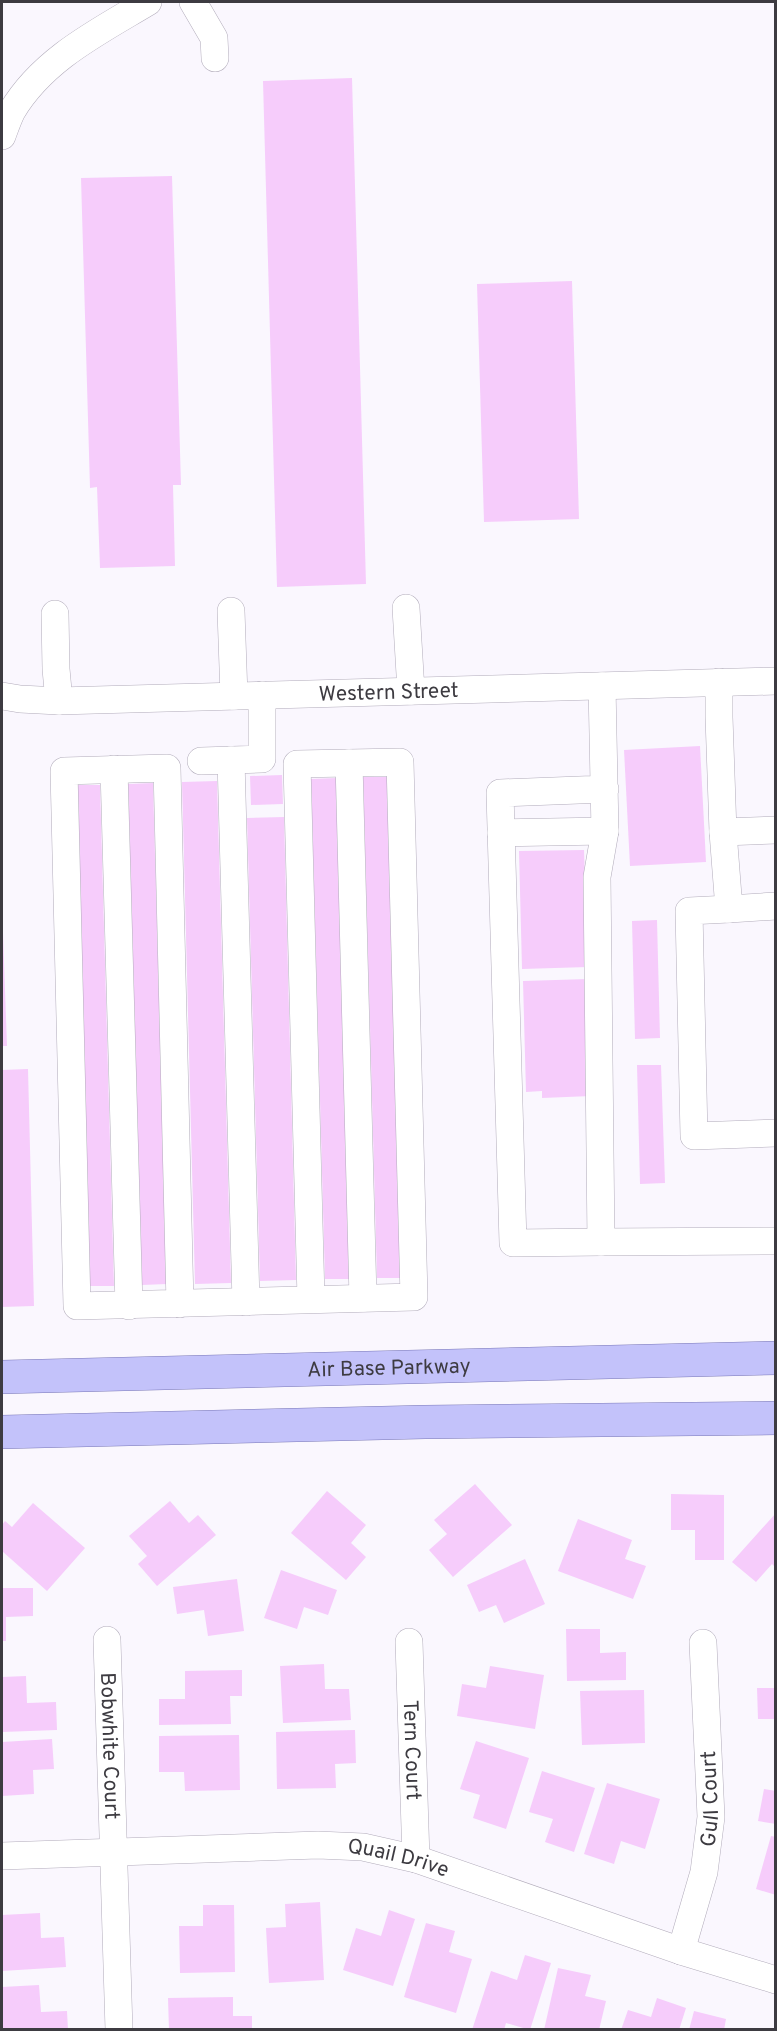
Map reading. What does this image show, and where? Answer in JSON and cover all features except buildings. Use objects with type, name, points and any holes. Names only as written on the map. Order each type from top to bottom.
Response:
[{"type":"main road","name":"Air Base Parkway","points":[[2,1377],[776,1358]]},
{"type":"main road","points":[[2,1432],[425,1422],[776,1418]]},
{"type":"street","points":[[2,136],[12,112],[28,88],[47,67],[79,43],[148,2]]},
{"type":"street","points":[[193,2],[214,38],[215,58]]},
{"type":"street","points":[[406,608],[411,691]]},
{"type":"street","points":[[231,611],[234,696]]},
{"type":"street","points":[[55,614],[59,701]]},
{"type":"street","name":"Western Street","points":[[2,696],[59,701],[776,681]]},
{"type":"street","points":[[719,682],[723,832],[729,909]]},
{"type":"street","points":[[602,686],[605,831],[597,877],[602,1242]]},
{"type":"street","points":[[201,761],[262,759],[261,695]]},
{"type":"street","points":[[231,760],[246,1302]]},
{"type":"street","points":[[180,1304],[167,768],[64,771],[77,1306],[129,1306],[414,1297],[400,762],[297,764],[311,1299]]},
{"type":"street","points":[[349,763],[363,1298]]},
{"type":"street","points":[[114,769],[129,1306]]},
{"type":"street","points":[[605,789],[500,793],[513,1243],[776,1241]]},
{"type":"street","points":[[723,832],[776,830]]},
{"type":"street","points":[[501,833],[605,831]]},
{"type":"street","points":[[776,906],[689,910],[694,1136],[776,1133]]},
{"type":"street","name":"Bobwhite Court","points":[[107,1640],[120,2030]]},
{"type":"street","name":"Tern Court","points":[[409,1642],[416,1859]]},
{"type":"street","name":"Gull Court","points":[[681,1951],[704,1872],[711,1817],[703,1643]]},
{"type":"street","name":"Quail Drive","points":[[2,1856],[318,1845],[363,1847],[416,1859],[681,1951],[776,1980]]}]
